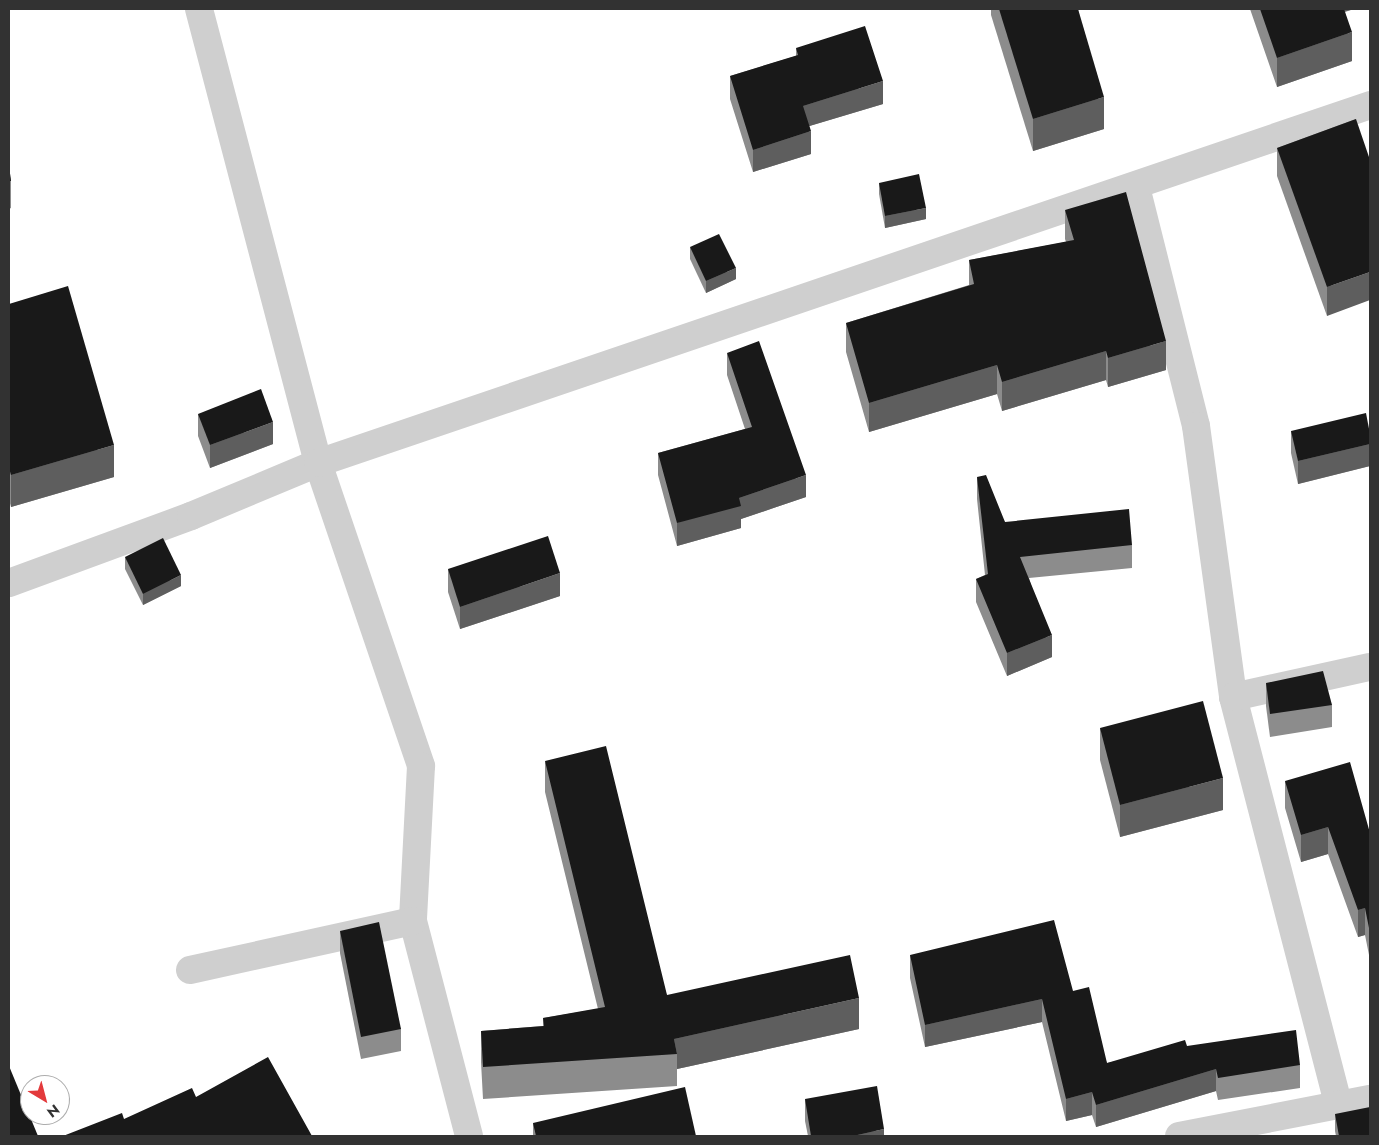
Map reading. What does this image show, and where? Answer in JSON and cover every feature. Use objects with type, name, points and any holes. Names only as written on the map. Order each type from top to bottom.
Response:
[{"type":"street","points":[[199,9],[318,463],[421,766],[413,921],[469,1136]]},
{"type":"street","points":[[9,582],[191,516],[318,463],[1136,187],[1370,106]]},
{"type":"street","points":[[1136,187],[1196,426],[1233,697],[1338,1104]]},
{"type":"street","points":[[1233,697],[1370,667]]},
{"type":"street","points":[[190,970],[413,921]]},
{"type":"street","points":[[1179,1136],[1370,1099]]},
{"type":"building","points":[[999,9],[1078,9],[1104,97],[1033,119]]},
{"type":"building","points":[[1260,9],[1344,9],[1352,32],[1277,58]]},
{"type":"building","points":[[865,26],[883,81],[803,106],[811,131],[753,150],[730,76],[798,55],[796,48]]},
{"type":"building","points":[[1356,119],[1370,160],[1370,272],[1327,287],[1277,148]]},
{"type":"building","points":[[919,174],[926,208],[885,216],[879,183]]},
{"type":"building","points":[[1126,192],[1166,341],[1108,358],[1106,351],[1002,382],[997,365],[869,403],[846,323],[974,284],[969,260],[1074,240],[1065,210]]},
{"type":"building","points":[[719,234],[736,268],[706,281],[690,247]]},
{"type":"building","points":[[68,286],[114,445],[11,475],[9,468],[9,304]]},
{"type":"building","points":[[759,341],[806,475],[739,498],[741,506],[677,523],[658,453],[752,427],[727,353]]},
{"type":"building","points":[[261,389],[273,422],[210,445],[198,414]]},
{"type":"building","points":[[1366,413],[1370,444],[1298,461],[1291,431]]},
{"type":"building","points":[[986,475],[1005,522],[1129,509],[1132,545],[1020,557],[1052,635],[1007,653],[976,579],[988,574],[977,477]]},
{"type":"building","points":[[548,536],[560,573],[460,607],[448,569]]},
{"type":"building","points":[[163,538],[181,575],[143,594],[125,557]]},
{"type":"building","points":[[1323,671],[1332,705],[1270,714],[1266,683]]},
{"type":"building","points":[[1203,701],[1223,778],[1120,805],[1100,728]]},
{"type":"building","points":[[606,746],[667,995],[850,955],[859,998],[674,1039],[677,1054],[483,1067],[481,1031],[544,1026],[543,1018],[605,1007],[545,761]]},
{"type":"building","points":[[1350,762],[1370,833],[1370,933],[1365,908],[1358,910],[1328,827],[1301,835],[1285,781]]},
{"type":"building","points":[[1054,920],[1073,991],[1089,987],[1107,1063],[1185,1040],[1187,1046],[1296,1030],[1300,1065],[1218,1078],[1216,1069],[1096,1105],[1092,1092],[1066,1099],[1042,999],[925,1025],[910,955]]},
{"type":"building","points":[[379,922],[401,1029],[361,1037],[340,931]]},
{"type":"building","points":[[268,1057],[312,1136],[63,1136],[122,1113],[124,1119],[192,1088],[196,1097]]},
{"type":"building","points":[[9,1066],[20,1093],[20,1125],[33,1125],[38,1136],[9,1136]]},
{"type":"building","points":[[877,1086],[884,1129],[853,1136],[811,1136],[805,1099]]},
{"type":"building","points":[[685,1087],[696,1136],[536,1136],[533,1123]]},
{"type":"building","points":[[1370,1107],[1370,1136],[1339,1136],[1335,1114]]}]
